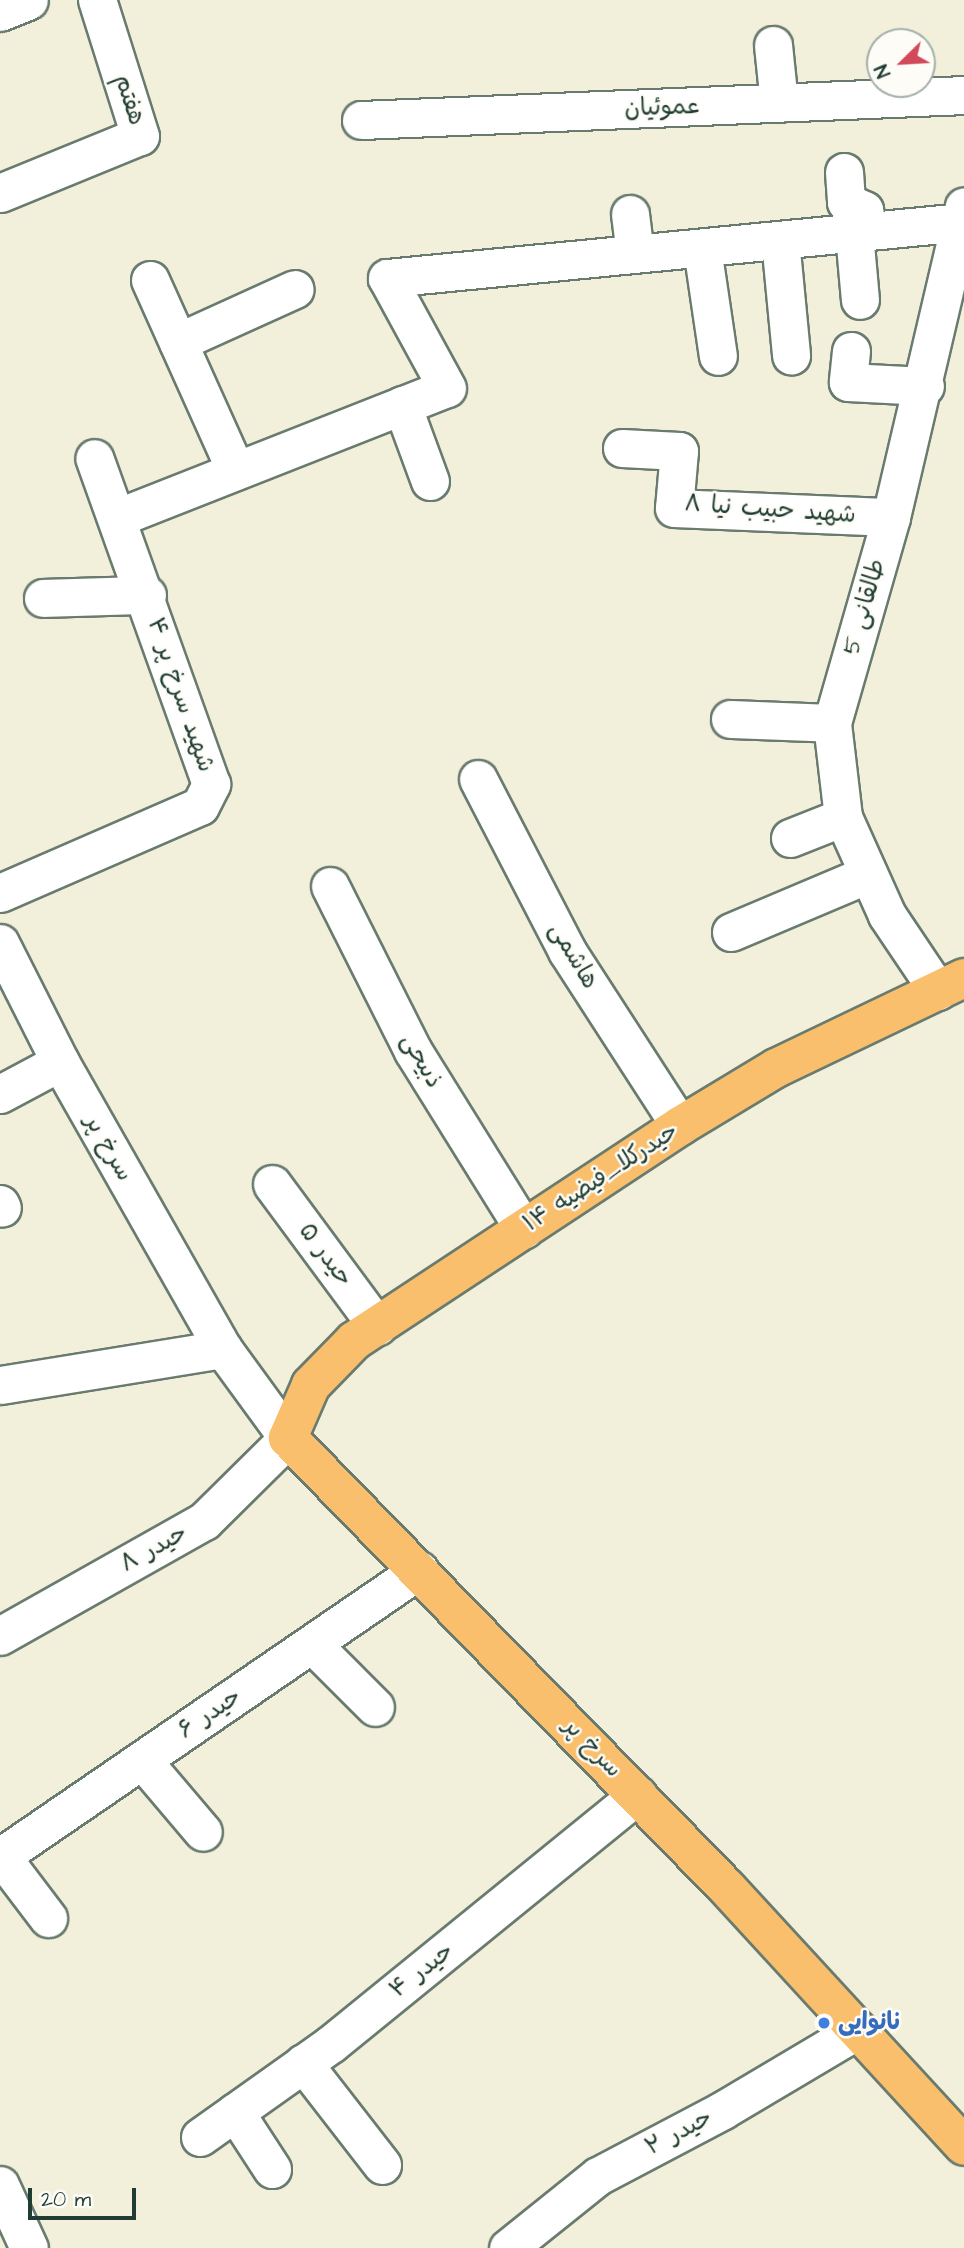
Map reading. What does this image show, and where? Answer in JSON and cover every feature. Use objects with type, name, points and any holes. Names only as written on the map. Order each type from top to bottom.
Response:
[{"type":"main road","name":"حیدرکلا_فیضیه ۱۴","points":[[288,1438],[312,1385],[354,1341],[680,1126],[776,1068],[951,985]]},
{"type":"main road","name":"سرخ پر","points":[[288,1438],[637,1795],[964,2146]]},
{"type":"street","points":[[0,12],[29,0]]},
{"type":"street","name":"هفتم","points":[[0,193],[140,136],[97,0]]},
{"type":"street","points":[[773,46],[779,103]]},
{"type":"street","name":"عموئیان","points":[[361,120],[964,95]]},
{"type":"street","points":[[844,172],[846,202],[864,210],[860,300]]},
{"type":"street","points":[[630,214],[635,254]]},
{"type":"street","points":[[118,517],[447,388],[387,278],[861,232],[963,214]]},
{"type":"street","name":"طالقانی 5","points":[[951,985],[887,915],[868,874],[843,817],[832,723],[925,386],[963,214]]},
{"type":"street","points":[[780,240],[791,355]]},
{"type":"street","points":[[702,248],[718,356]]},
{"type":"street","points":[[150,280],[236,471]]},
{"type":"street","points":[[178,342],[295,289]]},
{"type":"street","points":[[851,351],[848,382],[925,386]]},
{"type":"street","points":[[402,405],[430,481]]},
{"type":"street","name":"شهید حبیب نیا ۸","points":[[622,448],[679,452],[674,508],[891,517]]},
{"type":"street","name":"شهید سرخ پر ۴","points":[[0,892],[200,806],[211,784],[147,595],[94,458]]},
{"type":"street","points":[[43,598],[147,595]]},
{"type":"street","points":[[730,719],[832,723]]},
{"type":"street","name":"هاشمی","points":[[478,779],[567,951],[680,1126]]},
{"type":"street","points":[[790,838],[843,817]]},
{"type":"street","points":[[731,932],[868,874]]},
{"type":"street","name":"ذبیحی","points":[[330,886],[413,1051],[524,1229]]},
{"type":"street","name":"سرخ پر","points":[[0,943],[60,1062],[223,1349],[288,1438]]},
{"type":"street","points":[[0,1094],[60,1062]]},
{"type":"street","name":"حیدر ۵","points":[[272,1184],[377,1326]]},
{"type":"street","points":[[0,1385],[223,1349]]},
{"type":"street","name":"حیدر ۸","points":[[0,1636],[204,1521],[288,1438]]},
{"type":"street","name":"حیدر ۶","points":[[0,1857],[419,1570]]},
{"type":"street","points":[[312,1644],[375,1707]]},
{"type":"street","points":[[142,1760],[203,1832]]},
{"type":"street","name":"حیدر ۴","points":[[200,2137],[303,2063],[498,1912],[637,1795]]},
{"type":"street","points":[[0,1857],[48,1918]]},
{"type":"street","name":"حیدر ۲","points":[[508,2248],[598,2176],[723,2110],[858,2030]]},
{"type":"street","points":[[303,2063],[382,2165]]},
{"type":"street","points":[[235,2112],[272,2169]]},
{"type":"street","points":[[0,2185],[29,2248]]},
{"type":"place","name":"نانوایی","points":[[824,2023]]}]
